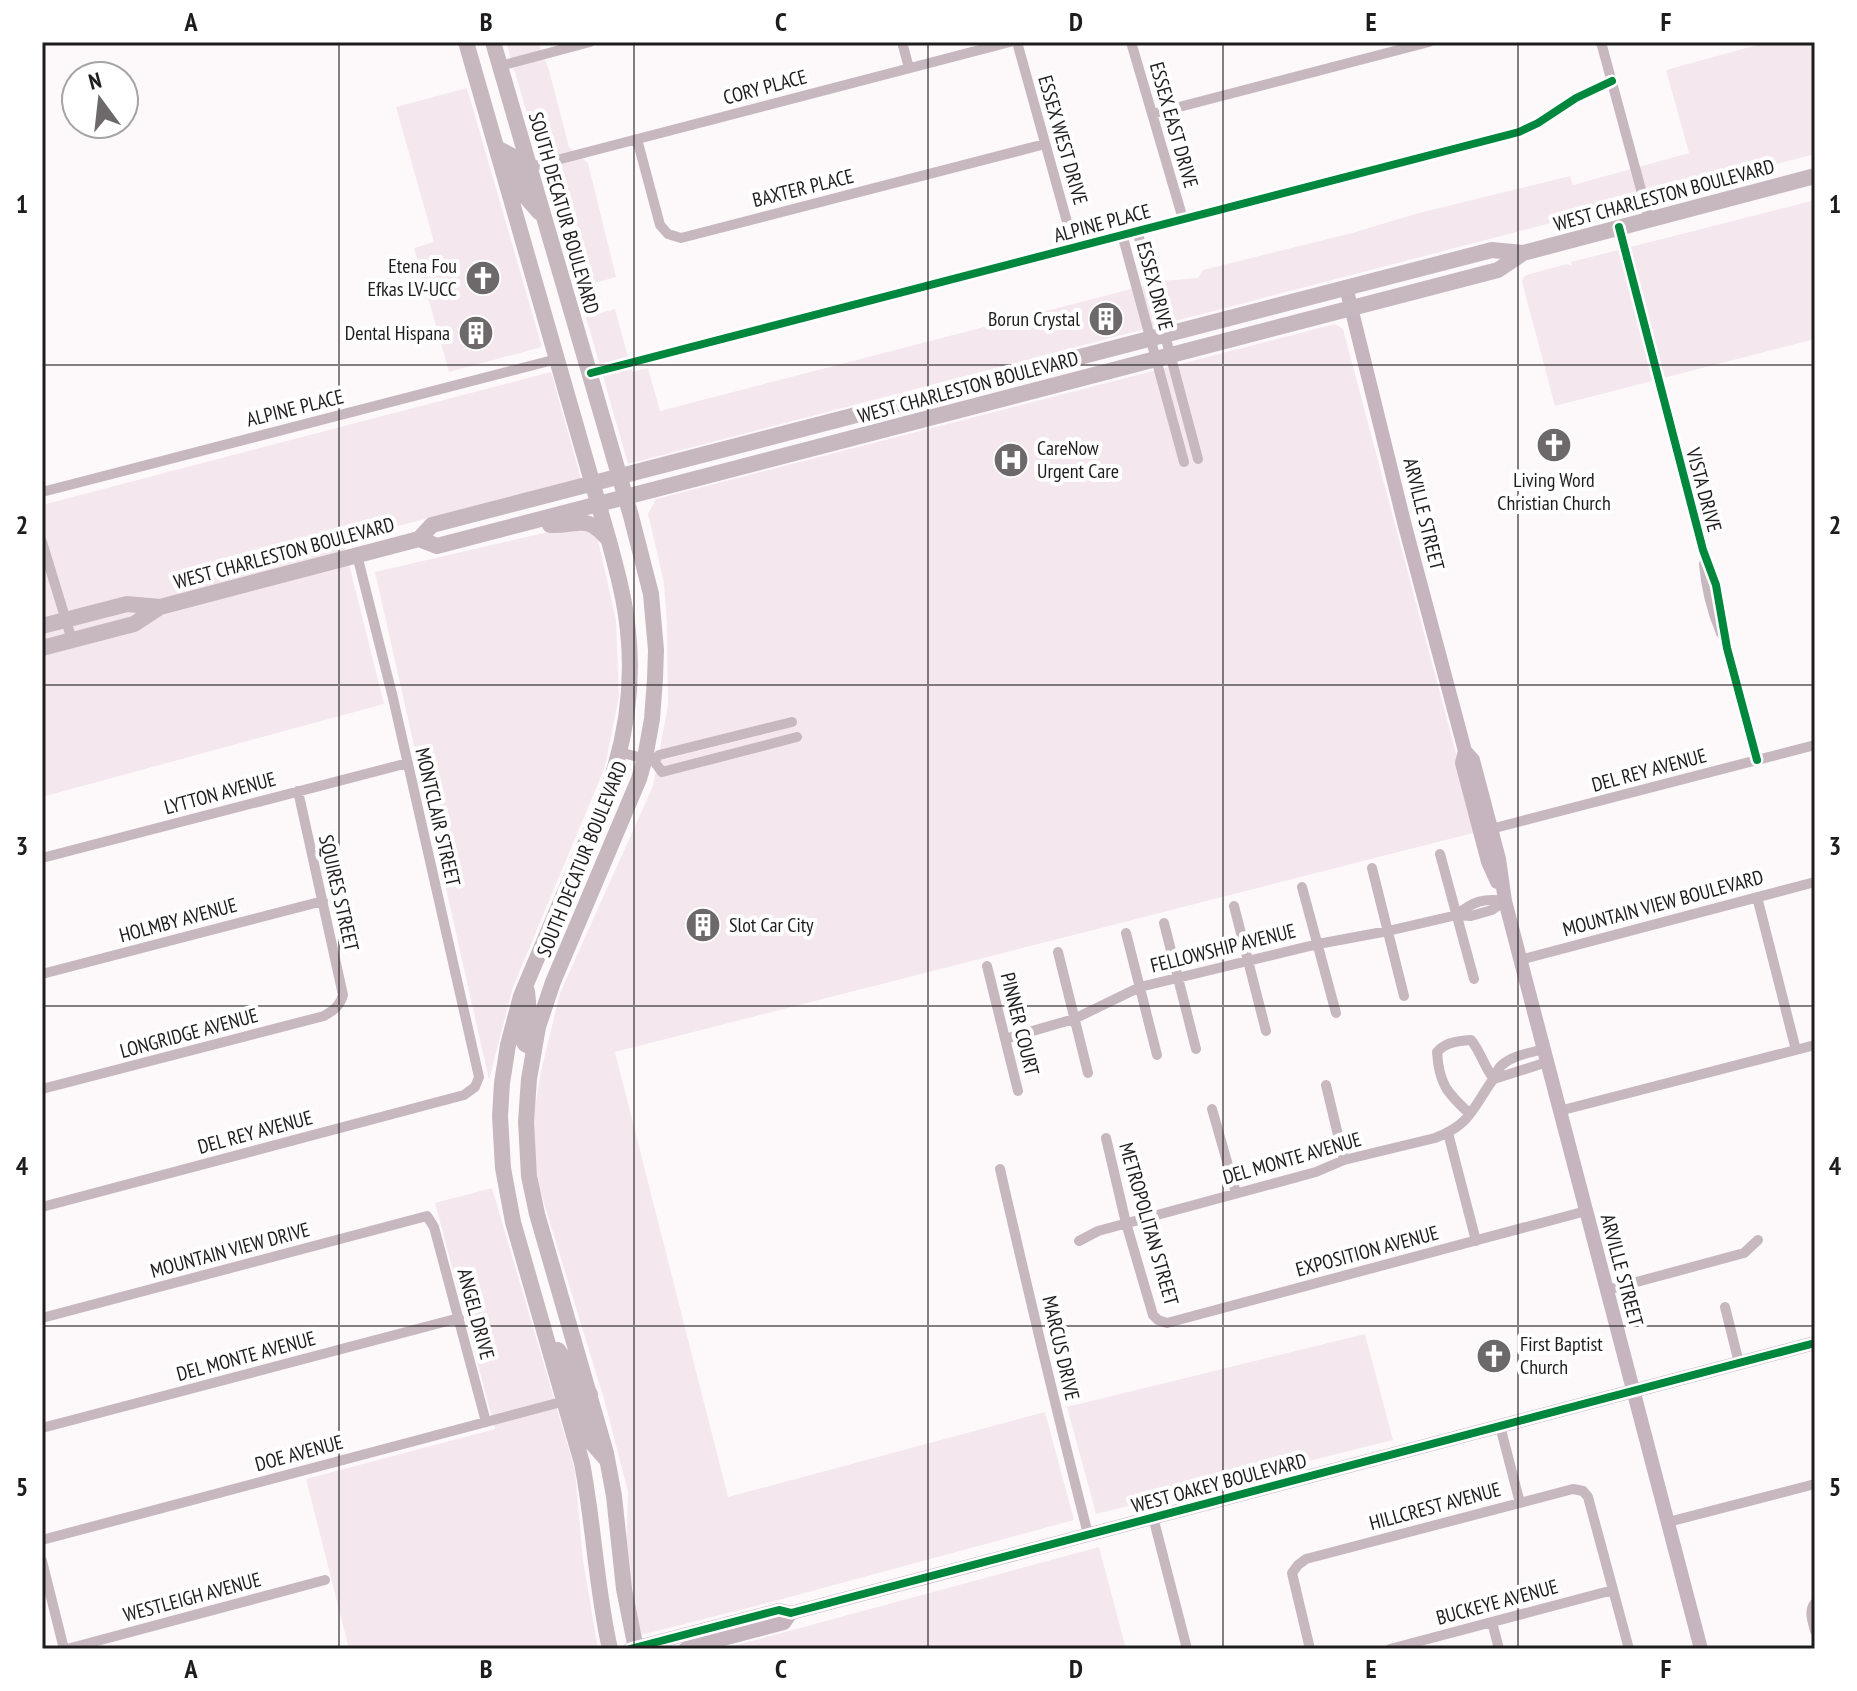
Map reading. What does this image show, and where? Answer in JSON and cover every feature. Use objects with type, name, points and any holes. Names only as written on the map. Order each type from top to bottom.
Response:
[{"type":"main road","name":"SOUTH DECATUR BOULEVARD","points":[[466,42],[622,589],[630,649],[627,714],[619,752],[601,807],[526,981],[511,1030],[500,1116],[506,1188],[513,1222],[584,1471],[598,1586],[610,1649]]},
{"type":"main road","name":"SOUTH DECATUR BOULEVARD","points":[[493,42],[620,476],[651,594],[654,624],[656,663],[649,760],[553,982],[538,1027],[529,1079],[526,1122],[529,1176],[540,1225],[607,1460],[634,1649]]},
{"type":"main road","points":[[497,148],[512,156],[517,171],[530,167]]},
{"type":"main road","name":"WEST CHARLESTON BOULEVARD","points":[[42,648],[134,624],[160,607],[419,539],[432,525],[987,381],[1351,308],[1498,270],[1523,253],[1815,176]]},
{"type":"main road","points":[[506,178],[518,182],[525,196],[545,218]]},
{"type":"main road","name":"WEST CHARLESTON BOULEVARD","points":[[419,539],[437,546],[599,505],[900,425],[1161,347],[1346,287],[1492,250],[1523,253]]},
{"type":"main road","points":[[900,425],[907,413],[987,381]]},
{"type":"main road","points":[[816,447],[852,427],[866,423],[874,418],[877,409]]},
{"type":"main road","points":[[529,523],[555,526],[587,522],[609,541]]},
{"type":"main road","name":"WEST CHARLESTON BOULEVARD","points":[[42,626],[127,604],[160,607]]},
{"type":"main road","points":[[526,981],[529,1012],[522,1038],[534,1049]]},
{"type":"main road","points":[[545,1332],[564,1359],[576,1389],[579,1393],[590,1394]]},
{"type":"main road","points":[[565,1401],[577,1403],[590,1441],[607,1460]]},
{"type":"street","points":[[500,66],[590,42]]},
{"type":"street","points":[[902,42],[909,68]]},
{"type":"street","name":"CORY PLACE","points":[[530,167],[1010,42]]},
{"type":"street","name":"ESSEX WEST DRIVE","points":[[1017,42],[1074,247]]},
{"type":"street","name":"ESSEX EAST DRIVE","points":[[1131,42],[1183,219]]},
{"type":"street","points":[[1152,114],[1429,42]]},
{"type":"street","points":[[1601,42],[1649,219]]},
{"type":"street","name":"ALPINE PLACE","points":[[591,373],[1519,132],[1576,98],[1612,81]]},
{"type":"street","name":"BAXTER PLACE","points":[[637,139],[660,225],[668,234],[681,238],[1045,144]]},
{"type":"street","name":"VISTA DRIVE","points":[[1619,227],[1703,550],[1716,585],[1727,648],[1757,760]]},
{"type":"street","name":"ESSEX DRIVE","points":[[1137,230],[1161,347]]},
{"type":"street","name":"ESSEX DRIVE","points":[[1122,234],[1161,347]]},
{"type":"street","name":"ARVILLE STREET","points":[[1346,287],[1465,751],[1462,763],[1474,785],[1487,835],[1499,859],[1505,901],[1520,960],[1701,1649]]},
{"type":"street","points":[[1161,347],[1198,459]]},
{"type":"street","points":[[1161,347],[1184,462]]},
{"type":"street","name":"ALPINE PLACE","points":[[42,492],[557,359]]},
{"type":"street","points":[[42,542],[72,640]]},
{"type":"street","name":"MONTCLAIR STREET","points":[[357,555],[479,1077],[475,1087]]},
{"type":"street","points":[[649,760],[792,722]]},
{"type":"street","points":[[619,752],[649,760],[662,772],[797,737]]},
{"type":"street","name":"DEL REY AVENUE","points":[[1487,835],[1815,745]]},
{"type":"street","name":"LYTTON AVENUE","points":[[42,858],[408,763]]},
{"type":"street","name":"SQUIRES STREET","points":[[298,791],[343,995],[341,1003]]},
{"type":"street","points":[[1440,854],[1474,979]]},
{"type":"street","points":[[1372,868],[1404,996]]},
{"type":"street","name":"MOUNTAIN VIEW BOULEVARD","points":[[1520,960],[1815,882]]},
{"type":"street","points":[[1302,887],[1336,1013]]},
{"type":"street","points":[[1757,897],[1796,1050]]},
{"type":"street","name":"FELLOWSHIP AVENUE","points":[[1005,1039],[1074,1019],[1140,987],[1318,944],[1457,915],[1468,905],[1489,899],[1505,901]]},
{"type":"street","name":"HOLMBY AVENUE","points":[[42,974],[323,901]]},
{"type":"street","points":[[1234,906],[1266,1031]]},
{"type":"street","points":[[1164,923],[1196,1049]]},
{"type":"street","points":[[1126,933],[1157,1055]]},
{"type":"street","points":[[1058,952],[1088,1073]]},
{"type":"street","name":"PINNER COURT","points":[[987,966],[1018,1091]]},
{"type":"street","name":"LONGRIDGE AVENUE","points":[[42,1089],[324,1016],[341,1003]]},
{"type":"street","points":[[1470,1114],[1444,1087],[1437,1052],[1443,1045],[1471,1040],[1494,1079]]},
{"type":"street","points":[[1559,1111],[1815,1045]]},
{"type":"street","name":"DEL MONTE AVENUE","points":[[1079,1241],[1098,1231],[1448,1133],[1457,1129],[1470,1114],[1506,1062],[1514,1058],[1546,1056]]},
{"type":"street","points":[[1326,1085],[1344,1160]]},
{"type":"street","name":"DEL REY AVENUE","points":[[42,1207],[464,1095],[475,1087]]},
{"type":"street","points":[[1212,1109],[1236,1193]]},
{"type":"street","points":[[1448,1133],[1476,1241]]},
{"type":"street","name":"METROPOLITAN STREET","points":[[1106,1138],[1126,1223],[1153,1315],[1158,1320]]},
{"type":"street","name":"MARCUS DRIVE","points":[[1000,1169],[1088,1534]]},
{"type":"street","name":"EXPOSITION AVENUE","points":[[1158,1320],[1167,1323],[1586,1211]]},
{"type":"street","name":"ANGEL DRIVE","points":[[427,1216],[434,1227],[486,1422]]},
{"type":"street","name":"MOUNTAIN VIEW DRIVE","points":[[42,1318],[427,1216]]},
{"type":"street","points":[[1607,1290],[1744,1253],[1758,1240]]},
{"type":"street","points":[[1725,1307],[1739,1363]]},
{"type":"street","name":"DEL MONTE AVENUE","points":[[42,1428],[459,1318]]},
{"type":"street","name":"WEST OAKEY BOULEVARD","points":[[634,1649],[779,1610],[791,1613],[1815,1343]]},
{"type":"street","name":"DOE AVENUE","points":[[42,1540],[565,1401]]},
{"type":"street","points":[[1500,1426],[1520,1503]]},
{"type":"street","points":[[1668,1522],[1815,1484]]},
{"type":"street","name":"HILLCREST AVENUE","points":[[1310,1649],[1292,1573],[1306,1559],[1573,1489],[1583,1491],[1588,1497],[1613,1590]]},
{"type":"street","points":[[1153,1517],[1187,1649]]},
{"type":"street","points":[[42,1561],[66,1649]]},
{"type":"street","name":"WESTLEIGH AVENUE","points":[[66,1649],[325,1580]]},
{"type":"street","points":[[1613,1590],[1629,1649]]},
{"type":"street","name":"BUCKEYE AVENUE","points":[[1390,1649],[1613,1590]]},
{"type":"street","points":[[1814,1604],[1811,1615],[1815,1631]]},
{"type":"street","name":"WEST OAKEY BOULEVARD","points":[[685,1649],[784,1623],[791,1613]]},
{"type":"street","points":[[1492,1622],[1499,1649]]},
{"type":"shaded area","points":[[506,42],[538,42],[549,70],[569,147],[588,163],[616,277],[578,288]]},
{"type":"shaded area","points":[[1768,42],[1815,42],[1815,154],[628,464],[586,317],[615,309],[632,372],[648,368],[660,411],[1162,281],[1198,278],[1203,270],[1415,214],[1570,176],[1573,185],[1689,153],[1666,70]]},
{"type":"shaded area","points":[[467,88],[542,347],[449,372],[414,248],[434,242],[396,107]]},
{"type":"shaded area","points":[[1815,200],[1815,339],[1555,406],[1522,282],[1526,275],[1567,264],[1572,266],[1571,262]]},
{"type":"shaded area","points":[[1335,324],[1343,329],[1477,832],[615,1052],[728,1497],[1045,1412],[1074,1520],[641,1635],[626,1563],[628,1492],[604,1399],[539,1187],[532,1126],[541,1071],[560,993],[653,786],[668,705],[667,626],[664,583],[648,514],[656,499]]},
{"type":"shaded area","points":[[551,372],[581,479],[343,540],[384,704],[42,797],[42,505]]},
{"type":"shaded area","points":[[583,526],[596,531],[616,620],[619,696],[605,767],[513,987],[489,1080],[375,572]]},
{"type":"shaded area","points":[[492,1188],[575,1470],[583,1560],[598,1649],[349,1649],[306,1479],[495,1429],[435,1203]]},
{"type":"shaded area","points":[[1365,1334],[1393,1440],[1096,1514],[1067,1407]]},
{"type":"shaded area","points":[[1099,1547],[1126,1649],[722,1649]]},
{"type":"cycle path","points":[[591,373],[1519,132],[1576,98],[1612,81]]},
{"type":"cycle path","points":[[1619,227],[1703,550],[1716,585],[1727,648],[1757,760]]},
{"type":"cycle path","points":[[630,1649],[779,1610],[791,1613],[1815,1343]]},
{"type":"place","name":"Etena Fou Efkas LV-UCC","points":[[483,278]]},
{"type":"place","name":"Borun Crystal","points":[[1106,319]]},
{"type":"place","name":"Dental Hispana","points":[[476,333]]},
{"type":"place","name":"Living Word Christian Church","points":[[1554,445]]},
{"type":"place","name":"CareNow Urgent Care","points":[[1011,460]]},
{"type":"place","name":"Slot Car City","points":[[703,925]]},
{"type":"place","name":"First Baptist Church","points":[[1494,1356]]}]
